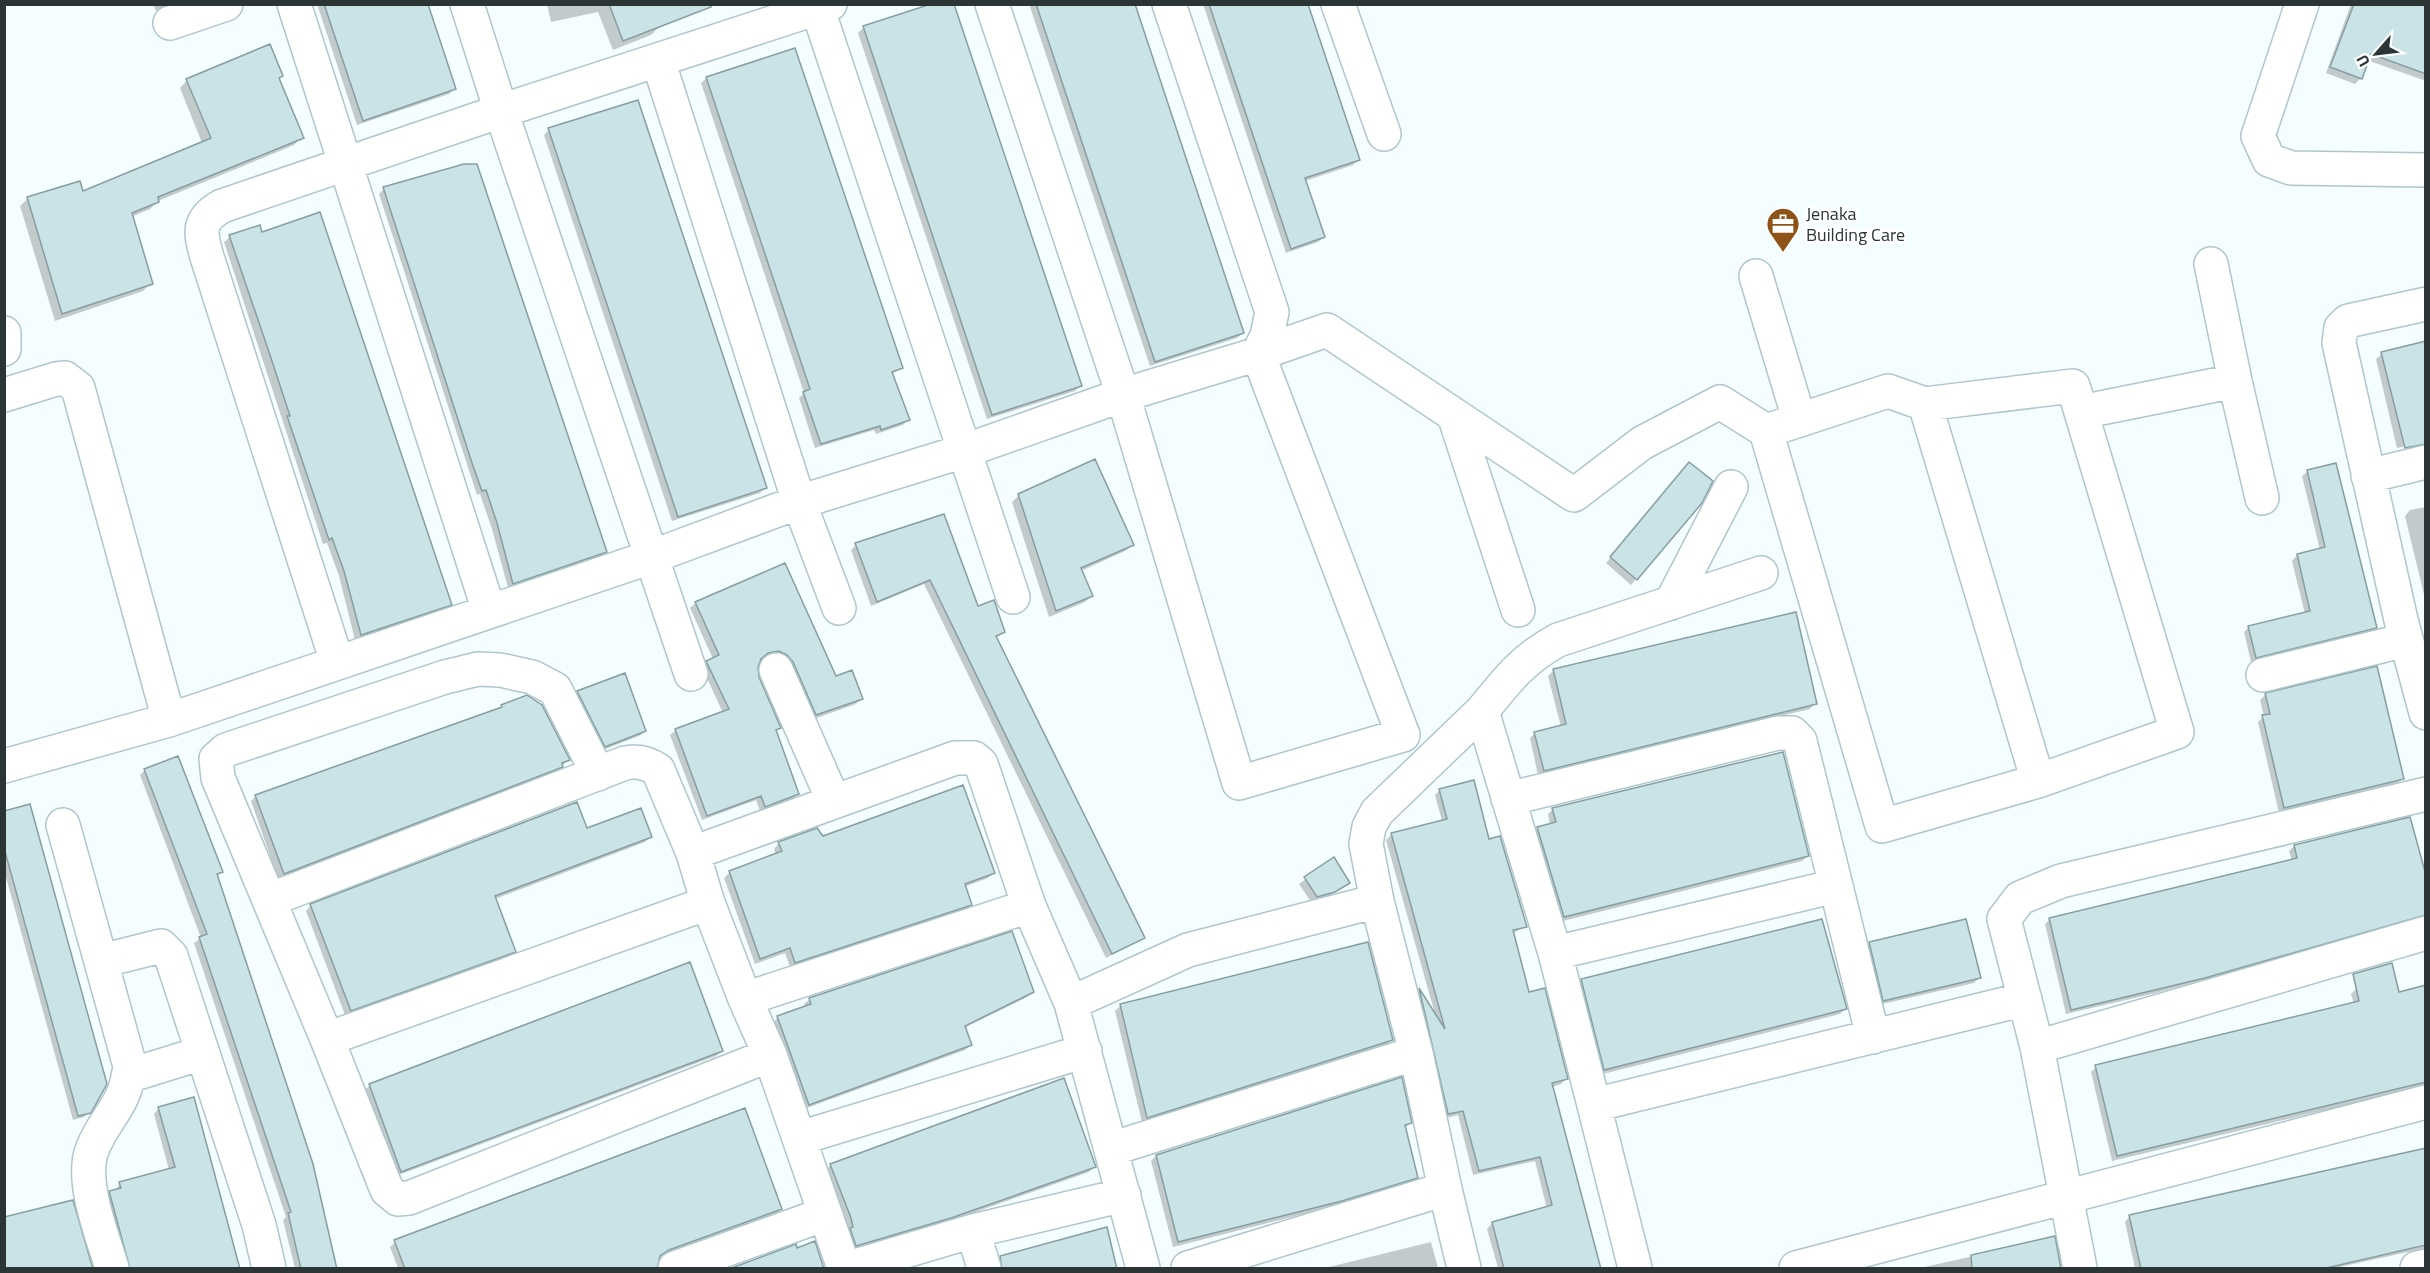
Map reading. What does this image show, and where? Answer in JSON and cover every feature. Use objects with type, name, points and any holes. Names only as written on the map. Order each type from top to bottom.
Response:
[{"type":"street","points":[[170,23],[226,4]]},
{"type":"street","points":[[294,4],[489,611]]},
{"type":"street","points":[[467,4],[691,674]]},
{"type":"street","points":[[992,4],[1123,395],[1239,783],[1403,735],[1258,354],[1267,336],[1272,312],[1169,4]]},
{"type":"street","points":[[1338,4],[1384,134]]},
{"type":"street","points":[[2302,4],[2258,136],[2269,160],[2291,168],[2426,170]]},
{"type":"street","points":[[337,662],[202,236],[205,217],[222,206],[345,162],[821,6],[1013,597]]},
{"type":"street","points":[[658,60],[800,502],[839,608]]},
{"type":"street","points":[[2211,264],[2262,498]]},
{"type":"street","points":[[1756,276],[1799,419]]},
{"type":"street","points":[[2426,304],[2348,321],[2341,328],[2339,343],[2368,476],[2411,624],[2426,713]]},
{"type":"street","points":[[4,766],[169,720],[651,557],[800,502],[964,451],[1123,395],[1258,354],[1327,330],[1574,495],[1642,443],[1720,402],[1766,431],[1882,826],[2038,781],[2177,732],[2073,386],[1925,404],[1888,391],[1766,431]]},
{"type":"street","points":[[4,333],[4,349]]},
{"type":"street","points":[[4,395],[65,378],[78,388],[169,720]]},
{"type":"street","points":[[2080,412],[2235,381]]},
{"type":"street","points":[[1925,404],[2038,781]]},
{"type":"street","points":[[1454,415],[1518,610]]},
{"type":"street","points":[[2368,476],[2426,462]]},
{"type":"street","points":[[1671,603],[1731,487]]},
{"type":"street","points":[[1464,1269],[1416,1053],[1377,901],[1366,844],[1369,827],[1377,812],[1482,711],[1515,669],[1536,652],[1558,640],[1761,573]]},
{"type":"street","points":[[2263,675],[2411,624]]},
{"type":"street","points":[[598,774],[555,688],[532,677],[478,669],[445,677],[226,750],[216,759],[215,770],[387,1190],[398,1199],[409,1198],[770,1055]]},
{"type":"street","points":[[776,670],[834,802]]},
{"type":"street","points":[[1482,711],[1555,953],[1635,1269]]},
{"type":"street","points":[[1508,799],[1778,733],[1792,733],[1800,741],[1873,1037]]},
{"type":"street","points":[[693,853],[955,758],[974,758],[986,772],[1029,906],[1071,1002],[1143,1269]]},
{"type":"street","points":[[269,900],[633,761],[650,765],[658,770],[693,853],[708,903],[770,1055],[846,1269],[973,1232],[1124,1195]]},
{"type":"street","points":[[2080,1269],[2064,1196],[2037,1047],[2004,919],[2020,898],[2061,880],[2426,794]]},
{"type":"street","points":[[63,825],[130,1066],[123,1100],[93,1149],[90,1160],[91,1190],[112,1269]]},
{"type":"street","points":[[1555,953],[1836,885]]},
{"type":"street","points":[[1071,1002],[1188,950],[1377,901]]},
{"type":"street","points":[[327,1039],[708,903]]},
{"type":"street","points":[[746,999],[1029,906]]},
{"type":"street","points":[[2037,1047],[2426,933]]},
{"type":"street","points":[[100,961],[161,946],[171,956],[259,1226],[269,1269]]},
{"type":"street","points":[[1594,1105],[2025,999]]},
{"type":"street","points":[[800,1138],[1085,1051]]},
{"type":"street","points":[[128,1076],[202,1053]]},
{"type":"street","points":[[1111,1149],[1416,1053]]},
{"type":"street","points":[[1796,1269],[2064,1196],[2426,1102]]},
{"type":"street","points":[[1188,1269],[1445,1189]]},
{"type":"street","points":[[675,1269],[825,1214]]},
{"type":"street","points":[[973,1232],[984,1269]]},
{"type":"street","points":[[2417,1269],[2426,1266]]},
{"type":"building","points":[[324,4],[428,4],[456,89],[363,121]]},
{"type":"building","points":[[609,4],[711,4],[711,7],[623,41]]},
{"type":"building","points":[[931,4],[954,4],[1082,386],[992,415],[863,26]]},
{"type":"building","points":[[1036,4],[1135,4],[1244,333],[1155,362]]},
{"type":"building","points":[[1209,4],[1308,4],[1360,160],[1305,178],[1325,237],[1291,249]]},
{"type":"building","points":[[2354,4],[2426,4],[2426,74],[2371,54],[2362,79],[2330,67]]},
{"type":"building","points":[[270,44],[283,76],[279,78],[304,138],[158,197],[159,202],[132,213],[153,284],[62,314],[27,197],[80,181],[83,191],[211,138],[186,79]]},
{"type":"building","points":[[795,48],[903,368],[892,372],[910,420],[881,430],[880,426],[821,444],[803,392],[810,389],[706,77]]},
{"type":"building","points":[[638,100],[767,488],[678,517],[548,128]]},
{"type":"building","points":[[464,164],[477,164],[607,552],[513,584],[497,523],[486,490],[482,491],[472,463],[383,187]]},
{"type":"building","points":[[320,212],[452,605],[361,635],[344,571],[332,538],[329,540],[229,235],[260,225],[262,232]]},
{"type":"building","points":[[2426,341],[2426,444],[2405,448],[2381,352]]},
{"type":"building","points":[[1095,459],[1134,545],[1081,568],[1093,596],[1056,611],[1018,494]]},
{"type":"building","points":[[1689,462],[1713,481],[1702,503],[1637,580],[1610,557]]},
{"type":"building","points":[[2336,463],[2377,628],[2256,658],[2248,626],[2310,611],[2297,554],[2325,547],[2307,470]]},
{"type":"building","points":[[944,514],[978,606],[994,600],[1005,632],[996,636],[1145,938],[1112,954],[930,580],[877,602],[855,543]]},
{"type":"building","points":[[785,563],[836,676],[852,670],[863,699],[816,715],[793,662],[779,651],[768,653],[761,659],[758,667],[759,677],[781,728],[776,730],[799,794],[765,807],[761,796],[707,816],[675,729],[729,709],[706,661],[719,655],[695,602]]},
{"type":"building","points":[[1796,612],[1817,704],[1544,771],[1534,732],[1566,724],[1553,669]]},
{"type":"building","points":[[2377,666],[2404,779],[2284,808],[2262,715],[2270,714],[2265,693]]},
{"type":"building","points":[[625,673],[646,731],[605,747],[577,691]]},
{"type":"building","points":[[527,695],[542,705],[570,760],[562,763],[563,767],[284,874],[255,795],[502,707],[501,705]]},
{"type":"building","points":[[1783,752],[1809,856],[1564,917],[1537,827],[1556,822],[1552,808]]},
{"type":"building","points":[[178,756],[223,872],[217,874],[313,1164],[337,1269],[301,1269],[288,1213],[291,1212],[199,937],[207,934],[144,769]]},
{"type":"building","points":[[1474,780],[1489,839],[1500,836],[1527,927],[1513,930],[1529,992],[1545,988],[1568,1079],[1552,1083],[1601,1269],[1504,1269],[1492,1222],[1552,1205],[1540,1157],[1479,1171],[1463,1111],[1448,1114],[1419,988],[1445,1029],[1391,833],[1447,819],[1439,789]]},
{"type":"building","points":[[963,785],[995,873],[965,884],[972,905],[795,963],[790,948],[760,959],[729,871],[782,851],[778,842],[817,828],[823,836]]},
{"type":"building","points":[[577,802],[587,828],[641,808],[652,837],[495,896],[516,952],[351,1011],[310,904]]},
{"type":"building","points":[[30,804],[107,1084],[91,1113],[78,1116],[4,848],[4,811]]},
{"type":"building","points":[[2410,817],[2426,875],[2426,915],[2205,978],[2071,1010],[2049,918],[2297,858],[2294,845]]},
{"type":"building","points":[[1334,857],[1350,883],[1335,892],[1317,897],[1304,877]]},
{"type":"building","points":[[1822,919],[1847,1009],[1604,1070],[1581,979]]},
{"type":"building","points":[[1966,919],[1981,978],[1883,1001],[1869,942]]},
{"type":"building","points":[[1012,931],[1034,992],[965,1026],[972,1045],[809,1105],[777,1016],[811,1004],[809,998]]},
{"type":"building","points":[[1368,942],[1393,1040],[1147,1118],[1120,1004]]},
{"type":"building","points":[[690,962],[723,1051],[401,1172],[369,1084]]},
{"type":"building","points":[[2392,963],[2399,992],[2426,985],[2426,1082],[2117,1156],[2095,1065],[2359,1001],[2353,974]]},
{"type":"building","points":[[1402,1077],[1412,1123],[1405,1125],[1418,1178],[1342,1201],[1178,1242],[1156,1155]]},
{"type":"building","points":[[1064,1078],[1096,1167],[951,1218],[856,1246],[850,1228],[853,1227],[851,1218],[830,1164]]},
{"type":"building","points":[[194,1097],[240,1269],[130,1269],[109,1191],[121,1188],[119,1182],[175,1167],[158,1107]]},
{"type":"building","points":[[745,1108],[782,1209],[669,1250],[660,1256],[657,1269],[405,1269],[394,1240]]},
{"type":"building","points":[[2426,1148],[2426,1245],[2322,1269],[2141,1269],[2129,1215]]},
{"type":"building","points":[[73,1200],[93,1269],[4,1269],[4,1217]]},
{"type":"building","points":[[1107,1227],[1117,1269],[1002,1269],[1000,1256]]},
{"type":"building","points":[[2055,1236],[2061,1269],[1972,1269],[1971,1255]]},
{"type":"building","points":[[815,1241],[824,1269],[729,1269],[796,1244],[797,1248]]},
{"type":"place","name":"Jenaka Building Care","points":[[1783,253]]}]
